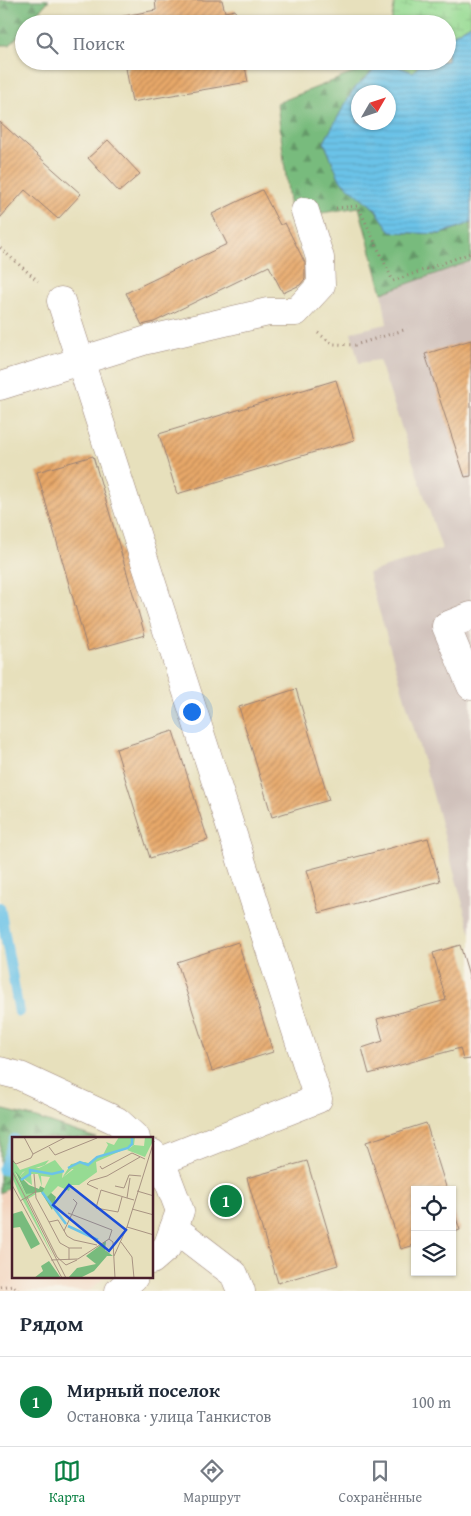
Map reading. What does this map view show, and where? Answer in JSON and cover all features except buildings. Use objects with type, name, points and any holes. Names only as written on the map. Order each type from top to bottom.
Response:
[{"type":"main road","points":[[0,386],[147,340],[268,312],[296,312],[321,285],[320,258],[305,211]]},
{"type":"main road","points":[[61,301],[318,1099],[157,1157],[180,1211],[167,1247],[154,1258]]},
{"type":"main road","points":[[471,616],[446,626],[471,686]]},
{"type":"main road","points":[[0,1071],[20,1076],[117,1121],[135,1137]]},
{"type":"main road","points":[[174,1228],[234,1274],[241,1291]]},
{"type":"main road","points":[[119,1291],[133,1278]]},
{"type":"path","points":[[305,211],[358,206],[393,281],[471,253]]},
{"type":"path","points":[[0,248],[61,301]]},
{"type":"path","points":[[296,312],[333,344],[355,344],[407,329]]},
{"type":"path","points":[[0,1287],[13,1285],[18,1291]]},
{"type":"shaded area","points":[[471,261],[471,934],[429,780],[368,573],[442,549],[379,360],[359,363],[351,332],[387,324],[382,293]]},
{"type":"shaded area","points":[[12,1186],[12,1278],[104,1278],[89,1291],[0,1291],[0,1193]]},
{"type":"green space","points":[[0,0],[49,0],[36,15],[15,15],[15,39],[10,45],[0,45]]},
{"type":"green space","points":[[395,0],[471,0],[471,24],[456,33],[456,15],[392,15]]},
{"type":"green space","points":[[360,70],[374,70],[358,85],[351,85],[351,94],[324,142],[340,180],[375,209],[392,232],[440,234],[471,223],[471,261],[382,293],[359,207],[291,218],[277,103]]},
{"type":"green space","points":[[0,1109],[33,1117],[93,1137],[12,1137],[12,1186],[0,1193]]},
{"type":"water","points":[[471,24],[471,223],[440,234],[391,232],[375,209],[340,180],[324,142],[351,94],[351,130],[396,130],[396,85],[358,85],[374,70],[408,70],[413,72],[415,70],[456,70],[456,33]]},
{"type":"waterway","points":[[0,907],[19,1012]]},
{"type":"waterway","points":[[3,1170],[12,1145]]},
{"type":"place","name":"Мирный поселок","points":[[226,1201]]}]
